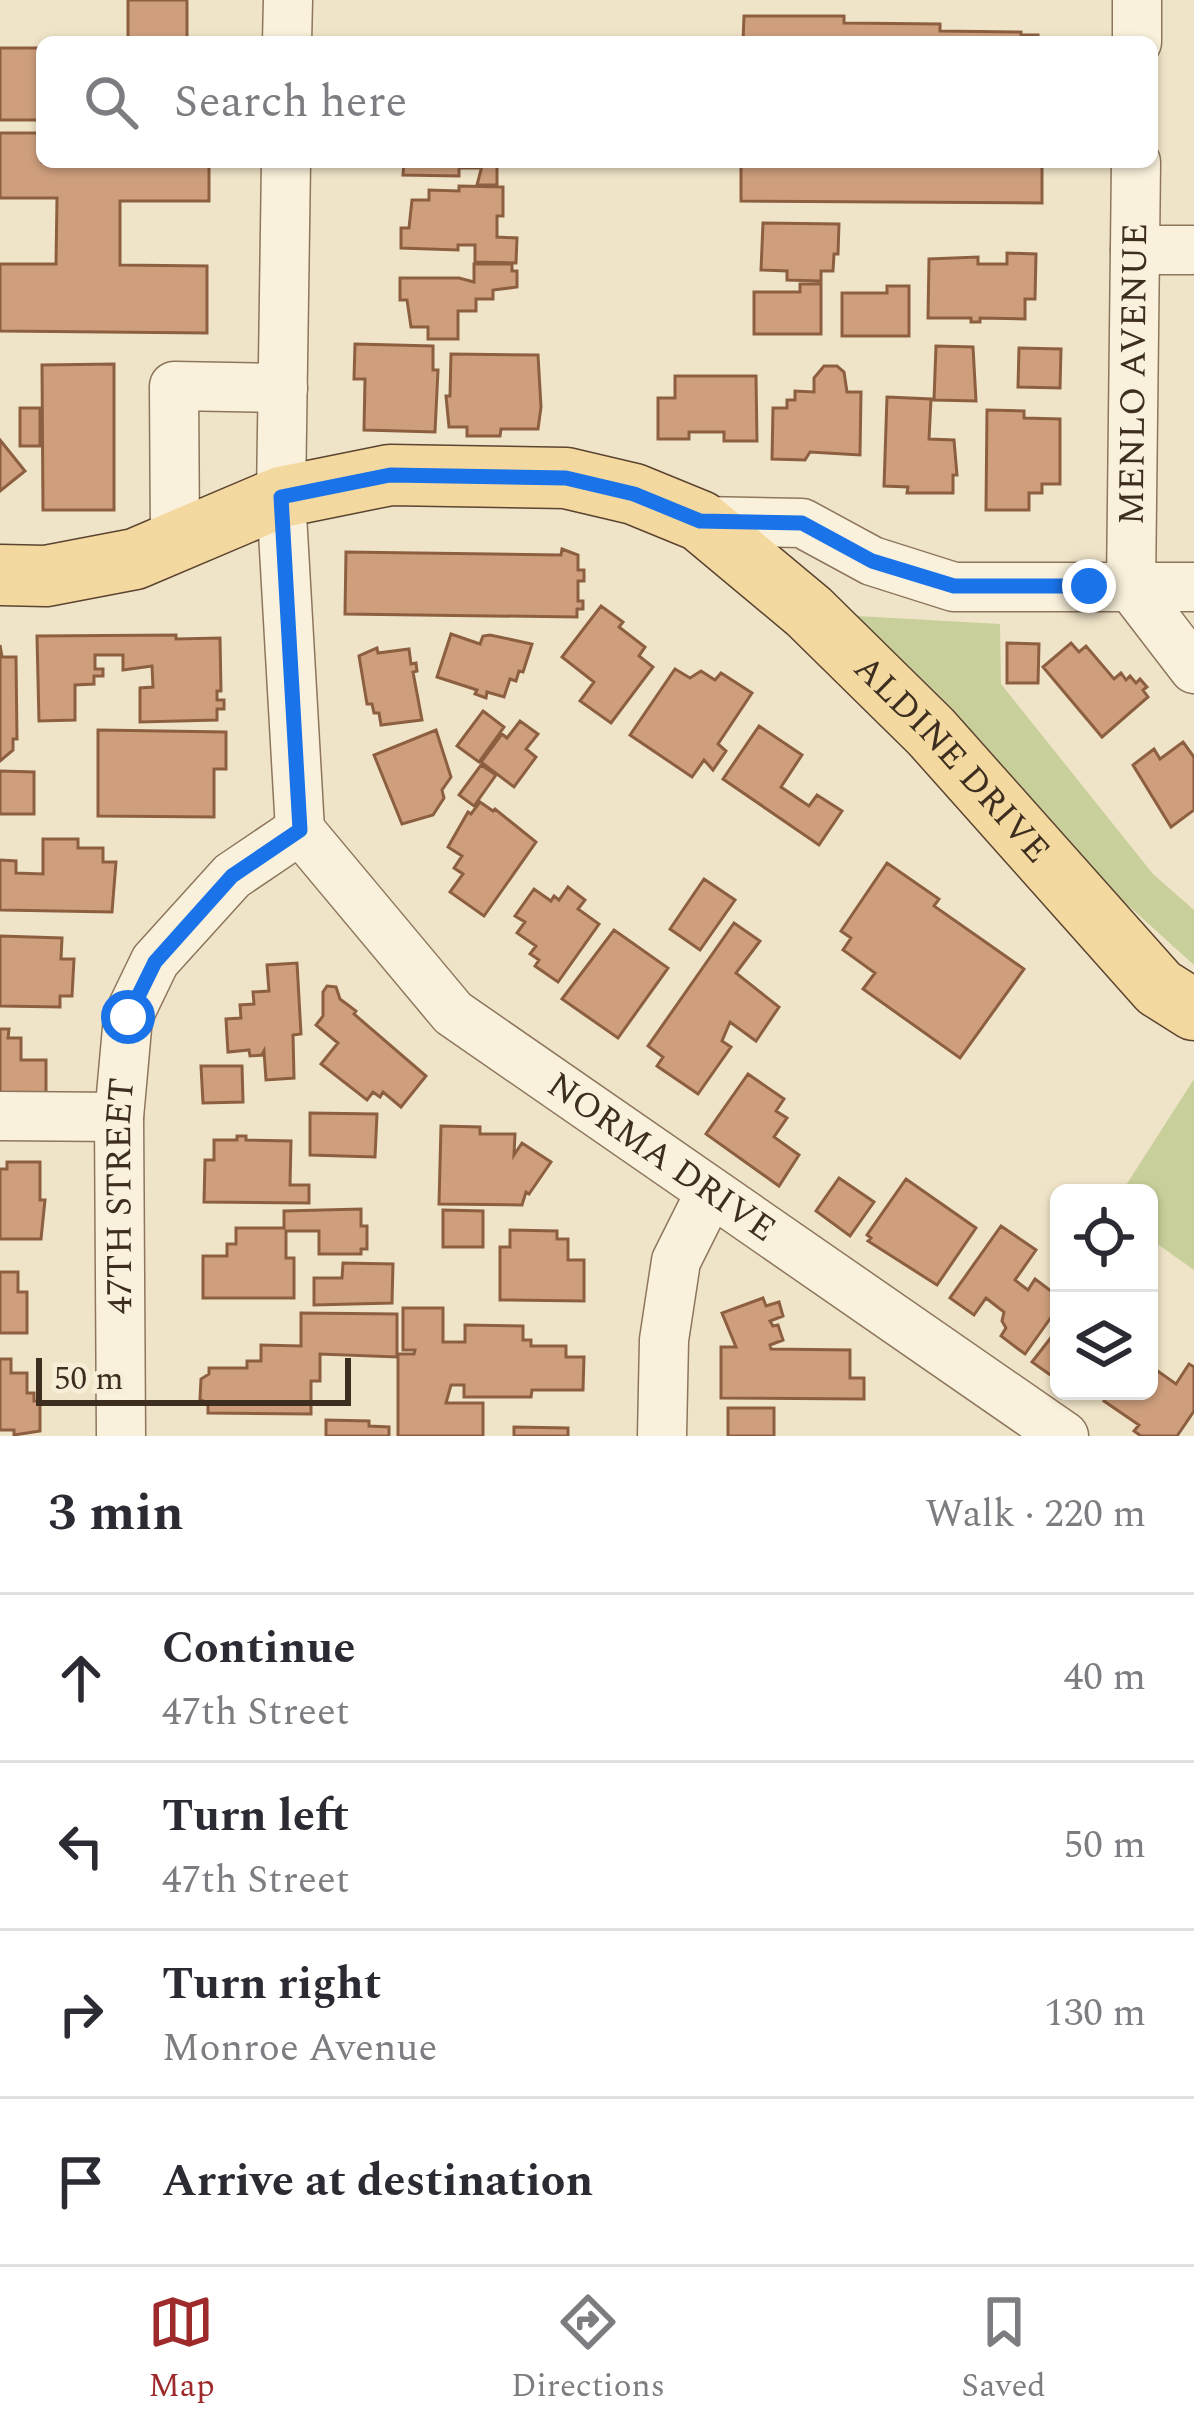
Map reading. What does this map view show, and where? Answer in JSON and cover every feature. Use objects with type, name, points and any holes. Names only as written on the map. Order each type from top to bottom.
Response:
[{"type":"main road","name":"ALDINE DRIVE","points":[[0,575],[46,576],[135,559],[281,497],[390,475],[566,478],[634,494],[700,521],[809,612],[900,702],[1159,988],[1194,1010]]},
{"type":"street","points":[[287,36],[288,0]]},
{"type":"street","points":[[1137,0],[1137,36]]},
{"type":"street","points":[[286,168],[281,497],[300,830]]},
{"type":"street","name":"MENLO AVENUE","points":[[1131,586],[1136,168]]},
{"type":"street","points":[[1135,250],[1194,250]]},
{"type":"street","points":[[175,540],[174,386],[283,388]]},
{"type":"street","points":[[700,521],[802,523],[872,561],[954,586],[1194,587]]},
{"type":"street","points":[[1131,586],[1194,669]]},
{"type":"street","name":"47TH STREET","points":[[121,1436],[118,1117],[128,1017],[155,962],[232,876],[300,830]]},
{"type":"street","name":"NORMA DRIVE","points":[[300,830],[453,1012],[1064,1436]]},
{"type":"street","points":[[0,1116],[118,1117]]},
{"type":"street","points":[[662,1436],[664,1340],[676,1261],[710,1192]]},
{"type":"green space","points":[[857,616],[1000,624],[1001,684],[1153,874],[1194,910],[1194,965],[1099,879]]},
{"type":"green space","points":[[1194,1079],[1194,1270],[1158,1244],[1158,1184],[1127,1184]]},
{"type":"building","points":[[128,0],[187,0],[187,36],[128,36]]},
{"type":"building","points":[[744,16],[844,16],[844,23],[940,24],[940,31],[1038,35],[1038,36],[743,36]]},
{"type":"building","points":[[0,48],[36,48],[36,120],[0,120]]},
{"type":"building","points":[[0,133],[36,133],[36,168],[209,168],[209,201],[120,201],[120,265],[207,266],[207,333],[0,331],[0,264],[56,264],[57,198],[0,198]]},
{"type":"building","points":[[404,168],[459,168],[459,176],[403,175]]},
{"type":"building","points":[[481,168],[497,168],[497,185],[477,185]]},
{"type":"building","points":[[741,168],[1042,168],[1042,203],[741,201]]},
{"type":"building","points":[[459,186],[503,187],[497,237],[517,238],[516,263],[475,262],[475,245],[458,245],[458,250],[401,248],[401,228],[409,228],[412,200],[429,200],[429,190],[459,191]]},
{"type":"building","points":[[763,223],[839,224],[833,271],[821,271],[821,281],[787,280],[787,271],[761,270]]},
{"type":"building","points":[[1007,253],[1036,254],[1035,299],[1025,299],[1025,319],[928,318],[929,259],[978,257],[978,264],[1007,264]]},
{"type":"building","points":[[474,264],[512,264],[517,287],[493,290],[493,299],[476,299],[476,311],[458,311],[458,339],[428,339],[428,327],[411,327],[407,300],[400,300],[400,278],[474,282]]},
{"type":"building","points":[[800,284],[821,284],[821,334],[754,334],[754,292],[800,292]]},
{"type":"building","points":[[887,286],[909,286],[909,336],[842,336],[842,293],[887,293]]},
{"type":"building","points":[[355,344],[433,346],[433,370],[438,370],[435,432],[364,430],[365,379],[354,379]]},
{"type":"building","points":[[936,346],[973,347],[976,401],[934,400]]},
{"type":"building","points":[[1019,348],[1061,349],[1060,388],[1018,387]]},
{"type":"building","points":[[451,354],[538,355],[538,429],[501,429],[500,436],[467,436],[467,427],[449,427],[446,396],[450,396]]},
{"type":"building","points":[[114,364],[114,510],[43,510],[42,365]]},
{"type":"building","points":[[824,366],[837,366],[844,372],[847,392],[861,392],[860,455],[810,452],[805,460],[772,459],[773,408],[787,408],[787,400],[795,400],[795,391],[814,392],[814,378]]},
{"type":"building","points":[[675,376],[756,376],[757,441],[724,441],[724,432],[689,432],[689,439],[658,439],[658,398],[675,398]]},
{"type":"building","points":[[887,397],[931,399],[929,439],[954,440],[957,475],[953,475],[953,493],[907,493],[908,487],[884,486]]},
{"type":"building","points":[[20,408],[40,408],[40,446],[20,446]]},
{"type":"building","points":[[987,410],[1060,419],[1060,484],[1042,484],[1042,493],[1029,493],[1029,510],[986,510]]},
{"type":"building","points":[[0,440],[25,471],[0,491]]},
{"type":"building","points":[[562,549],[578,555],[578,570],[584,570],[584,581],[578,581],[583,609],[577,609],[577,617],[345,614],[346,552],[561,555]]},
{"type":"building","points":[[601,606],[645,647],[639,656],[653,667],[611,723],[580,701],[594,682],[562,657]]},
{"type":"building","points":[[451,634],[480,644],[483,636],[490,635],[532,644],[523,672],[519,671],[516,681],[510,679],[504,697],[487,692],[486,698],[475,694],[477,690],[437,677]]},
{"type":"building","points":[[176,635],[176,639],[220,638],[217,700],[224,700],[224,709],[217,709],[217,720],[140,722],[140,688],[153,687],[152,666],[123,670],[123,655],[95,655],[95,669],[103,669],[103,676],[94,676],[94,684],[75,685],[75,720],[39,721],[37,636]]},
{"type":"building","points":[[1007,643],[1039,644],[1038,683],[1007,683]]},
{"type":"building","points":[[1071,643],[1079,652],[1086,646],[1114,679],[1121,673],[1126,680],[1130,676],[1136,683],[1140,679],[1147,687],[1143,690],[1148,697],[1102,737],[1043,667]]},
{"type":"building","points":[[0,645],[2,657],[16,657],[17,739],[0,761]]},
{"type":"building","points":[[377,648],[378,653],[409,649],[411,664],[416,663],[413,672],[422,720],[381,725],[379,713],[367,704],[359,656]]},
{"type":"building","points":[[675,669],[690,678],[701,671],[715,680],[721,673],[752,693],[718,744],[726,751],[713,770],[704,760],[692,777],[630,735]]},
{"type":"building","points":[[483,711],[504,727],[479,762],[457,746]]},
{"type":"building","points":[[520,721],[538,734],[526,749],[536,757],[514,787],[481,762],[502,734],[507,738]]},
{"type":"building","points":[[759,726],[802,755],[781,787],[809,806],[817,795],[842,811],[819,845],[723,779]]},
{"type":"building","points":[[98,730],[226,732],[226,769],[214,769],[214,817],[98,816]]},
{"type":"building","points":[[436,730],[451,777],[442,790],[444,798],[433,815],[402,824],[374,755]]},
{"type":"building","points":[[1183,742],[1194,757],[1194,810],[1171,827],[1133,765],[1154,749],[1160,759]]},
{"type":"building","points":[[481,765],[496,775],[474,806],[459,795]]},
{"type":"building","points":[[0,771],[34,772],[34,814],[0,814]]},
{"type":"building","points":[[480,802],[536,842],[484,916],[450,892],[463,874],[454,868],[462,856],[448,847],[468,812]]},
{"type":"building","points":[[43,839],[78,839],[78,848],[103,848],[103,862],[116,862],[112,912],[0,910],[0,860],[16,861],[16,873],[43,874]]},
{"type":"building","points":[[887,863],[939,899],[934,906],[1024,969],[960,1058],[863,989],[875,973],[843,950],[851,938],[841,931]]},
{"type":"building","points":[[704,879],[735,900],[700,950],[670,929]]},
{"type":"building","points":[[568,887],[585,900],[578,909],[599,924],[558,982],[535,966],[539,960],[530,954],[536,946],[517,933],[525,922],[515,916],[534,889],[551,901],[554,896],[559,900]]},
{"type":"building","points":[[734,923],[760,941],[736,973],[779,1007],[756,1041],[730,1022],[722,1041],[731,1047],[698,1094],[657,1066],[663,1057],[648,1046]]},
{"type":"building","points":[[614,930],[668,968],[618,1038],[562,999]]},
{"type":"building","points":[[0,936],[62,938],[61,959],[74,959],[72,996],[60,996],[60,1007],[0,1006]]},
{"type":"building","points":[[297,963],[301,1034],[293,1035],[294,1078],[266,1080],[264,1051],[250,1056],[249,1050],[228,1052],[226,1019],[241,1018],[240,1005],[254,1004],[253,992],[269,991],[267,965]]},
{"type":"building","points":[[327,986],[336,987],[354,1014],[426,1076],[401,1107],[383,1092],[380,1097],[373,1092],[367,1100],[321,1064],[338,1043],[316,1025],[323,1016]]},
{"type":"building","points":[[0,1029],[9,1029],[8,1038],[21,1038],[21,1060],[46,1060],[46,1103],[0,1102]]},
{"type":"building","points":[[201,1066],[242,1066],[243,1102],[203,1103]]},
{"type":"building","points":[[748,1074],[784,1099],[776,1111],[787,1118],[774,1137],[799,1155],[779,1186],[706,1134]]},
{"type":"building","points":[[310,1113],[377,1114],[375,1157],[310,1155]]},
{"type":"building","points":[[441,1126],[480,1127],[480,1134],[515,1134],[514,1155],[522,1143],[551,1162],[526,1192],[522,1205],[439,1204]]},
{"type":"building","points":[[237,1136],[291,1141],[290,1185],[309,1185],[309,1203],[204,1202],[205,1160],[214,1160],[214,1140],[237,1140]]},
{"type":"building","points":[[7,1162],[40,1162],[40,1200],[45,1200],[41,1239],[0,1239],[0,1169],[7,1169]]},
{"type":"building","points":[[839,1178],[874,1202],[850,1236],[816,1211]]},
{"type":"building","points":[[906,1179],[976,1228],[937,1285],[868,1241],[867,1235]]},
{"type":"building","points":[[361,1209],[367,1249],[361,1249],[361,1254],[319,1254],[319,1231],[286,1231],[286,1258],[294,1258],[294,1298],[203,1298],[203,1256],[227,1256],[227,1244],[236,1244],[236,1228],[284,1228],[284,1211]]},
{"type":"building","points":[[443,1210],[483,1211],[483,1247],[443,1247]]},
{"type":"building","points":[[1001,1226],[1036,1250],[1015,1280],[1028,1290],[1035,1279],[1050,1290],[1050,1319],[1025,1354],[1001,1336],[1006,1328],[1004,1312],[986,1298],[974,1315],[950,1298]]},
{"type":"building","points":[[510,1230],[557,1231],[557,1239],[568,1239],[568,1260],[584,1260],[584,1301],[500,1300],[500,1247],[510,1247]]},
{"type":"building","points":[[343,1263],[393,1264],[392,1303],[314,1305],[314,1278],[342,1278]]},
{"type":"building","points":[[0,1272],[18,1272],[18,1292],[27,1292],[27,1333],[0,1333]]},
{"type":"building","points":[[763,1298],[766,1306],[779,1302],[783,1316],[770,1321],[778,1325],[783,1340],[770,1345],[771,1349],[850,1350],[850,1378],[864,1378],[864,1399],[721,1398],[721,1347],[736,1347],[722,1313]]},
{"type":"building","points":[[403,1308],[443,1308],[443,1342],[465,1342],[465,1325],[523,1326],[523,1340],[531,1340],[531,1346],[566,1346],[566,1357],[584,1357],[583,1390],[532,1390],[531,1397],[464,1397],[464,1385],[451,1385],[446,1403],[483,1403],[483,1436],[398,1436],[398,1354],[414,1354],[415,1350],[403,1350]]},
{"type":"building","points":[[301,1313],[397,1314],[397,1357],[320,1354],[320,1381],[311,1381],[311,1414],[208,1413],[208,1404],[200,1399],[201,1379],[209,1368],[247,1368],[247,1361],[261,1361],[261,1345],[301,1346]]},
{"type":"building","points":[[1050,1339],[1050,1375],[1032,1362]]},
{"type":"building","points":[[0,1359],[11,1359],[11,1373],[27,1373],[27,1393],[34,1393],[34,1401],[40,1401],[40,1431],[14,1435],[14,1430],[0,1430]]},
{"type":"building","points":[[1189,1364],[1194,1367],[1194,1411],[1177,1436],[1141,1436],[1134,1431],[1139,1425],[1104,1401],[1158,1400],[1158,1371],[1176,1384]]},
{"type":"building","points":[[728,1408],[774,1408],[774,1436],[728,1436]]},
{"type":"building","points":[[326,1420],[369,1421],[369,1426],[389,1427],[389,1436],[326,1436]]},
{"type":"building","points":[[514,1427],[568,1428],[568,1436],[514,1436]]},
{"type":"route","points":[[128,1017],[155,962],[232,876],[300,830],[281,497],[390,475],[566,478],[634,494],[700,521],[802,523],[872,561],[954,586],[1089,586]]}]
